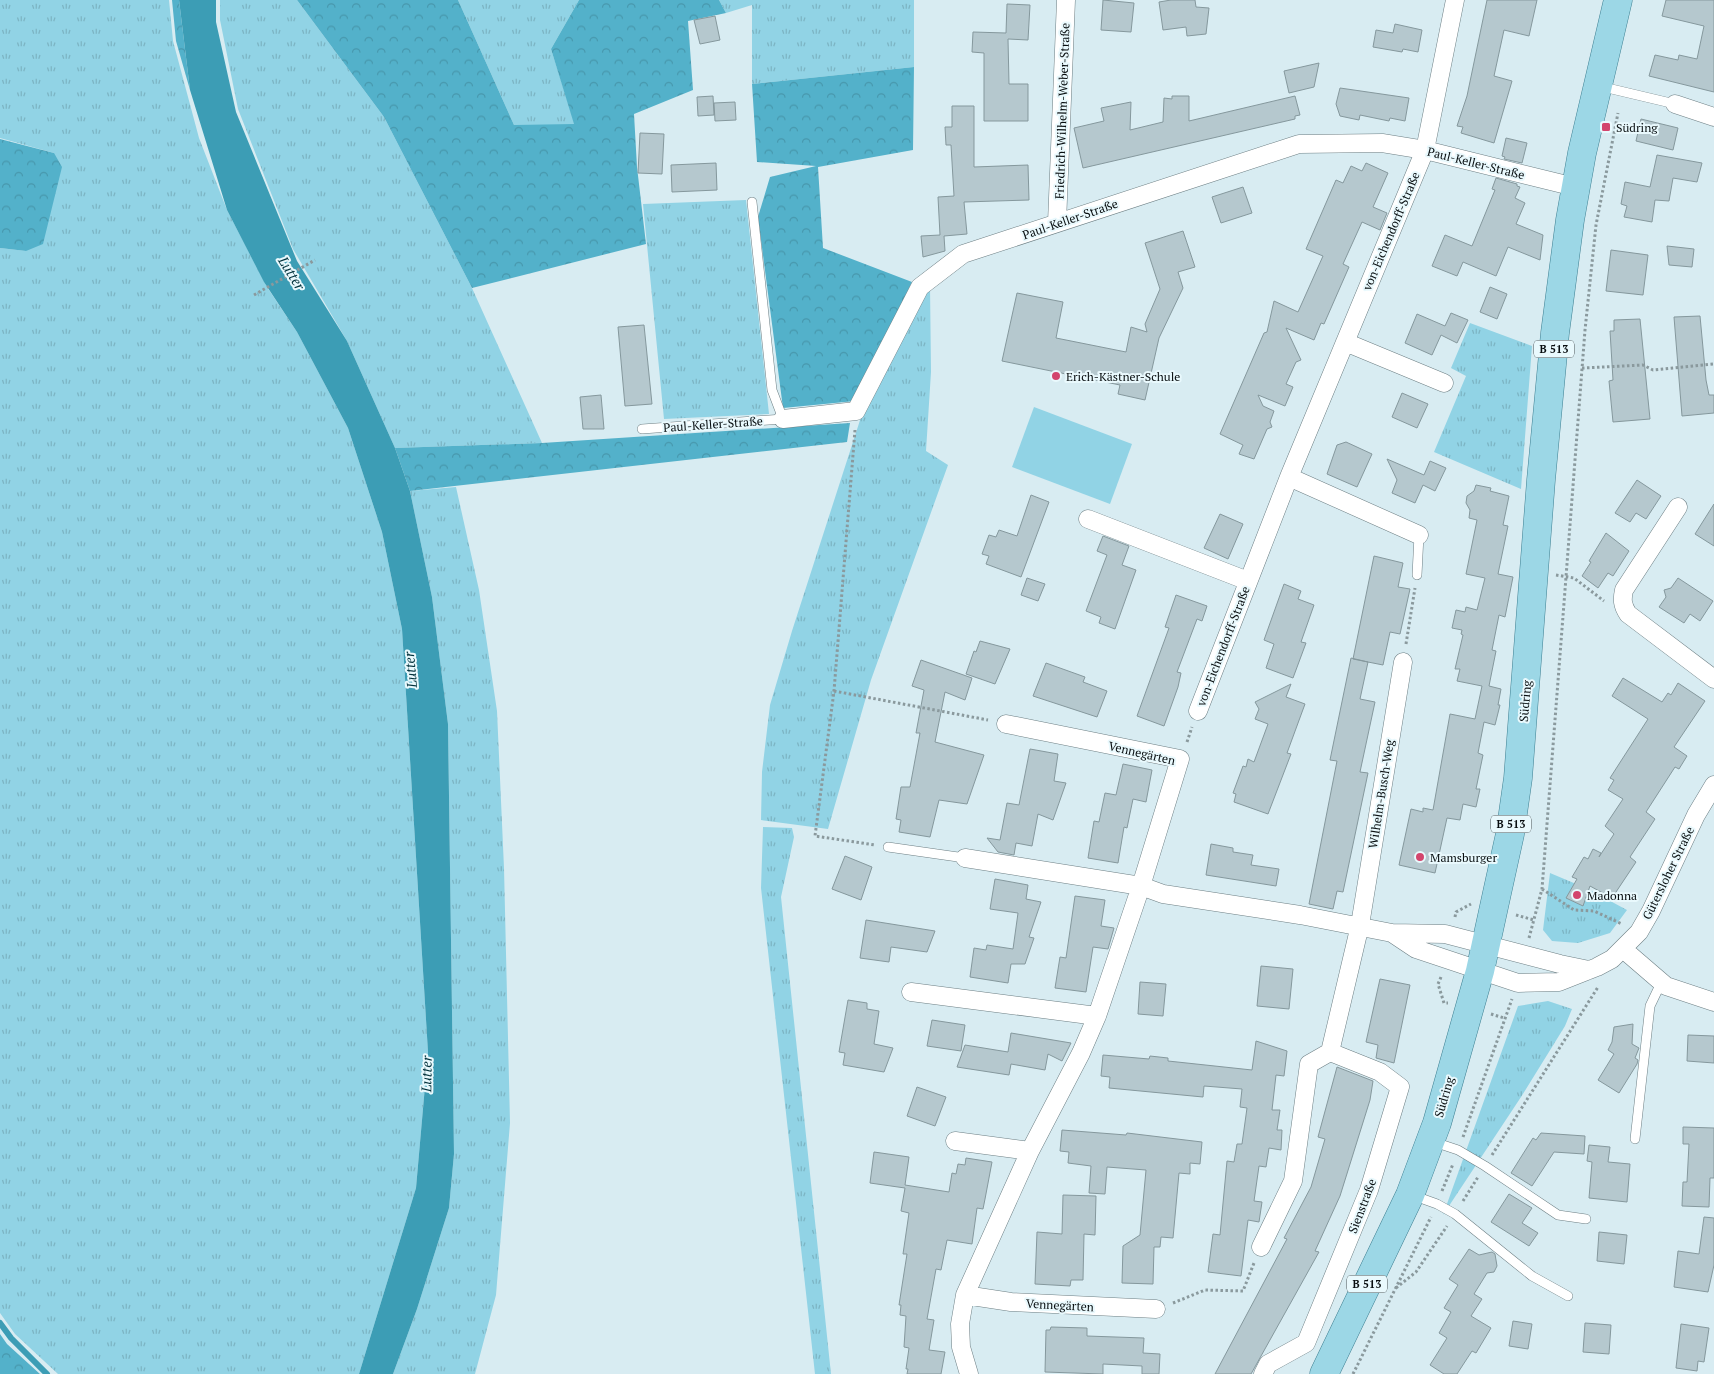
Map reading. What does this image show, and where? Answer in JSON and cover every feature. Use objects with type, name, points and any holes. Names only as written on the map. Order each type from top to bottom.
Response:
[{"type":"main road","name":"Südring","points":[[1324,1374],[1410,1195],[1430,1141],[1480,971],[1510,834],[1518,778],[1555,334],[1575,188],[1610,89],[1618,0]]},
{"type":"street","name":"Friedrich-Wilhelm-Weber-Straße","points":[[1057,223],[1066,0]]},
{"type":"street","name":"von-Eichendorff-Straße","points":[[1198,711],[1289,477],[1425,150],[1455,0]]},
{"type":"street","points":[[1674,104],[1714,117]]},
{"type":"street","name":"Paul-Keller-Straße","points":[[783,419],[856,411],[920,287],[963,254],[1298,144],[1382,143],[1425,150],[1575,188]]},
{"type":"street","points":[[1345,342],[1444,382]]},
{"type":"street","points":[[1289,477],[1419,535]]},
{"type":"street","points":[[1678,507],[1624,590],[1622,598],[1623,607],[1628,614],[1714,679]]},
{"type":"street","name":"von-Eichendorff-Straße","points":[[1088,518],[1248,582]]},
{"type":"street","name":"Wilhelm-Busch-Weg","points":[[1360,925],[1403,662]]},
{"type":"street","name":"Vennegärten","points":[[969,1374],[961,1348],[960,1324],[965,1295],[1030,1151],[1082,1053],[1097,1016],[1141,886],[1180,759],[1006,724]]},
{"type":"street","name":"Gütersloher Straße","points":[[1480,971],[1518,983],[1560,982],[1612,959],[1639,932],[1651,911],[1696,815],[1714,786]]},
{"type":"street","points":[[966,858],[1141,886],[1163,894],[1360,925],[1392,933],[1445,934],[1589,970]]},
{"type":"street","points":[[1261,1247],[1293,1182],[1309,1064],[1330,1052],[1360,925]]},
{"type":"street","points":[[1392,933],[1416,949],[1480,971]]},
{"type":"street","points":[[1623,949],[1661,983],[1694,997],[1714,1002]]},
{"type":"street","points":[[911,992],[1097,1016]]},
{"type":"street","name":"Sienstraße","points":[[1263,1374],[1268,1364],[1306,1343],[1369,1190],[1400,1087],[1380,1072],[1330,1052]]},
{"type":"street","points":[[955,1141],[1030,1151]]},
{"type":"street","name":"Vennegärten","points":[[965,1295],[1011,1302],[1156,1309]]},
{"type":"lane","points":[[1610,89],[1674,104]]},
{"type":"lane","points":[[752,202],[772,390],[783,419]]},
{"type":"lane","name":"Paul-Keller-Straße","points":[[642,429],[783,419]]},
{"type":"lane","points":[[1417,575],[1419,535]]},
{"type":"lane","points":[[888,847],[966,858]]},
{"type":"lane","points":[[1635,1139],[1650,1006],[1661,983]]},
{"type":"lane","points":[[1430,1141],[1458,1150],[1558,1215],[1586,1220]]},
{"type":"lane","points":[[1410,1195],[1437,1204],[1455,1214],[1532,1276],[1568,1296]]},
{"type":"path","points":[[1525,955],[1542,888],[1582,368],[1610,89]]},
{"type":"path","points":[[254,295],[315,260]]},
{"type":"path","points":[[1582,368],[1643,365],[1653,370],[1714,364]]},
{"type":"path","points":[[856,411],[834,691],[815,836],[888,847]]},
{"type":"path","points":[[1403,662],[1417,575]]},
{"type":"path","points":[[1566,576],[1574,578],[1607,603],[1623,607]]},
{"type":"path","points":[[834,691],[1006,724]]},
{"type":"path","points":[[1180,759],[1198,711]]},
{"type":"path","points":[[1542,888],[1574,910],[1602,914],[1639,932]]},
{"type":"path","points":[[1353,1374],[1437,1204],[1518,983]]},
{"type":"path","points":[[1396,1288],[1416,1272],[1455,1214],[1598,985]]},
{"type":"path","points":[[1156,1309],[1205,1290],[1243,1290],[1261,1247]]},
{"type":"green space","points":[[0,0],[169,0],[173,41],[199,138],[227,210],[267,287],[297,332],[348,428],[382,532],[402,629],[428,1052],[416,1188],[359,1374],[58,1374],[15,1334],[0,1313],[0,248],[26,251],[54,153],[0,138]]},
{"type":"green space","points":[[172,0],[179,0],[190,90],[176,41]]},
{"type":"green space","points":[[220,0],[297,0],[384,117],[472,288],[542,443],[395,448],[347,341],[293,249],[238,109],[220,20]]},
{"type":"green space","points":[[297,0],[458,0],[514,125],[574,124],[551,49],[579,0],[719,0],[726,13],[688,21],[693,90],[634,114],[637,167],[646,244],[472,288],[384,117]]},
{"type":"green space","points":[[458,0],[579,0],[551,49],[575,125],[514,125]]},
{"type":"green space","points":[[719,0],[914,0],[914,67],[752,84],[752,5],[726,13]]},
{"type":"green space","points":[[914,67],[913,150],[818,167],[823,248],[912,282],[855,401],[783,408],[758,217],[770,177],[816,166],[757,162],[752,84]]},
{"type":"green space","points":[[0,139],[54,153],[62,167],[43,244],[26,251],[0,248]]},
{"type":"green space","points":[[746,200],[769,414],[664,419],[643,204]]},
{"type":"green space","points":[[930,286],[931,372],[926,451],[948,465],[871,680],[828,829],[761,820],[762,772],[770,705],[792,631],[862,414]]},
{"type":"green space","points":[[1470,323],[1532,346],[1521,489],[1434,452],[1466,376],[1451,368]]},
{"type":"green space","points":[[1034,407],[1132,444],[1110,504],[1012,467]]},
{"type":"green space","points":[[850,423],[847,442],[410,491],[395,448],[542,443]]},
{"type":"green space","points":[[456,487],[479,590],[497,711],[504,868],[510,1123],[496,1295],[475,1374],[393,1374],[417,1309],[449,1208],[454,1154],[448,724],[432,597],[410,491]]},
{"type":"green space","points":[[763,827],[792,828],[794,837],[781,897],[831,1374],[815,1374],[761,888]]},
{"type":"green space","points":[[1550,873],[1588,889],[1627,910],[1610,933],[1578,943],[1552,941],[1543,930]]},
{"type":"green space","points":[[1548,1001],[1572,1009],[1565,1026],[1521,1097],[1443,1215],[1518,1006]]},
{"type":"green space","points":[[0,1334],[7,1344],[40,1374],[0,1374]]},
{"type":"water","name":"Lutter","points":[[179,0],[216,0],[216,22],[236,112],[297,261],[347,341],[395,448],[410,491],[432,597],[448,724],[454,1154],[449,1208],[417,1309],[393,1374],[359,1374],[416,1188],[428,1052],[402,629],[382,532],[348,428],[297,332],[264,282],[227,210],[190,90]]},
{"type":"building","points":[[1103,0],[1134,3],[1131,32],[1101,30]]},
{"type":"building","points":[[1195,0],[1196,7],[1209,8],[1206,34],[1187,36],[1186,27],[1163,30],[1159,2]]},
{"type":"building","points":[[1487,0],[1537,0],[1529,36],[1504,30],[1494,76],[1512,81],[1494,143],[1461,133],[1463,127],[1457,126],[1467,96]]},
{"type":"building","points":[[1666,0],[1714,0],[1714,92],[1649,76],[1655,55],[1678,60],[1679,55],[1697,59],[1704,26],[1662,16]]},
{"type":"building","points":[[1007,4],[1030,5],[1028,40],[1008,39],[1009,84],[1028,84],[1028,121],[984,121],[984,53],[972,52],[973,32],[1006,33]]},
{"type":"building","points":[[715,16],[720,40],[700,44],[694,20]]},
{"type":"building","points":[[1395,24],[1422,30],[1418,52],[1403,49],[1402,52],[1373,47],[1376,30],[1393,33]]},
{"type":"building","points":[[1319,63],[1314,87],[1289,93],[1284,71]]},
{"type":"building","points":[[1340,88],[1409,98],[1405,121],[1390,118],[1389,121],[1360,115],[1359,120],[1340,116],[1336,104]]},
{"type":"building","points":[[713,96],[714,115],[698,116],[697,97]]},
{"type":"building","points":[[1172,96],[1189,96],[1189,121],[1295,96],[1300,115],[1295,116],[1295,119],[1083,168],[1074,128],[1104,121],[1101,108],[1131,102],[1130,130],[1163,122],[1164,98],[1172,99]]},
{"type":"building","points":[[735,102],[736,120],[715,121],[714,103]]},
{"type":"building","points":[[952,106],[974,106],[974,167],[1028,165],[1029,200],[964,202],[967,234],[944,236],[945,251],[923,257],[921,236],[940,235],[938,197],[954,196],[951,145],[946,145],[945,127],[952,127]]},
{"type":"building","points":[[1641,119],[1678,128],[1673,150],[1636,141]]},
{"type":"building","points":[[640,133],[664,134],[662,174],[638,173]]},
{"type":"building","points":[[1506,138],[1527,143],[1522,163],[1504,159],[1505,157],[1502,156]]},
{"type":"building","points":[[1657,155],[1702,163],[1697,182],[1673,178],[1669,201],[1655,200],[1652,222],[1624,217],[1627,206],[1621,204],[1625,182],[1650,187]]},
{"type":"building","points":[[716,163],[717,190],[672,192],[671,165]]},
{"type":"building","points":[[1366,163],[1388,173],[1373,207],[1387,213],[1380,230],[1362,222],[1343,264],[1349,267],[1324,324],[1321,323],[1314,340],[1286,328],[1301,360],[1296,362],[1286,384],[1293,387],[1285,406],[1258,395],[1263,406],[1274,411],[1270,422],[1272,427],[1267,429],[1254,459],[1239,454],[1243,445],[1220,434],[1264,333],[1267,332],[1274,301],[1298,312],[1323,256],[1306,249],[1336,180],[1343,183],[1351,166],[1362,171]]},
{"type":"building","points":[[1496,178],[1517,184],[1520,187],[1515,198],[1525,203],[1516,224],[1543,235],[1540,260],[1508,247],[1496,276],[1463,262],[1457,276],[1432,266],[1445,235],[1472,246],[1495,190],[1492,189]]},
{"type":"building","points":[[1243,187],[1252,213],[1221,223],[1212,197]]},
{"type":"building","points":[[1183,231],[1195,267],[1178,272],[1183,288],[1159,338],[1145,400],[1118,394],[1120,385],[1002,361],[1017,293],[1063,302],[1056,338],[1126,352],[1131,327],[1147,332],[1145,324],[1160,289],[1145,243]]},
{"type":"building","points":[[1667,246],[1694,249],[1692,267],[1669,265]]},
{"type":"building","points":[[1611,250],[1648,255],[1643,295],[1606,291]]},
{"type":"building","points":[[1490,287],[1507,294],[1497,319],[1480,312]]},
{"type":"building","points":[[1451,313],[1468,320],[1457,343],[1441,335],[1432,355],[1405,343],[1417,314],[1445,326]]},
{"type":"building","points":[[1700,316],[1706,380],[1709,395],[1714,395],[1714,413],[1682,416],[1674,317]]},
{"type":"building","points":[[1640,319],[1650,419],[1613,422],[1609,381],[1613,380],[1610,331],[1614,331],[1614,320]]},
{"type":"building","points":[[644,325],[652,404],[625,406],[618,327]]},
{"type":"building","points":[[1402,393],[1428,404],[1417,428],[1392,417]]},
{"type":"building","points":[[601,395],[604,429],[583,429],[580,397]]},
{"type":"building","points":[[1346,442],[1372,454],[1357,487],[1327,474],[1337,445]]},
{"type":"building","points":[[1387,459],[1424,475],[1430,461],[1446,468],[1435,491],[1423,485],[1415,503],[1392,493],[1397,480]]},
{"type":"building","points":[[1637,480],[1661,496],[1646,519],[1636,513],[1630,522],[1615,513]]},
{"type":"building","points":[[1476,485],[1491,488],[1490,491],[1509,496],[1503,525],[1508,526],[1498,574],[1513,577],[1505,617],[1499,615],[1492,650],[1496,651],[1489,686],[1501,689],[1498,705],[1500,705],[1495,725],[1484,722],[1478,753],[1483,755],[1476,789],[1480,789],[1476,807],[1463,804],[1460,820],[1447,818],[1435,873],[1399,865],[1411,809],[1423,812],[1423,808],[1433,810],[1450,714],[1475,719],[1482,686],[1457,681],[1460,669],[1455,669],[1463,635],[1461,634],[1462,630],[1452,628],[1456,610],[1465,612],[1466,607],[1477,610],[1485,578],[1466,574],[1477,520],[1469,518],[1470,510],[1466,503],[1467,496],[1474,491]]},
{"type":"building","points":[[1031,495],[1049,502],[1021,577],[986,564],[989,556],[982,554],[989,535],[996,537],[999,530],[1017,536]]},
{"type":"building","points":[[1714,504],[1714,546],[1695,534]]},
{"type":"building","points":[[1220,514],[1243,524],[1228,559],[1204,548]]},
{"type":"building","points":[[1606,533],[1629,551],[1613,576],[1608,573],[1598,588],[1582,576]]},
{"type":"building","points":[[1103,536],[1129,546],[1122,565],[1136,570],[1115,629],[1099,623],[1101,617],[1086,611],[1107,555],[1097,551]]},
{"type":"building","points":[[1374,556],[1403,563],[1398,587],[1410,589],[1400,634],[1390,632],[1383,665],[1353,659]]},
{"type":"building","points":[[1027,578],[1045,584],[1038,601],[1021,595]]},
{"type":"building","points":[[1678,578],[1713,601],[1700,621],[1690,614],[1684,623],[1659,607],[1666,597],[1664,590],[1671,588]]},
{"type":"building","points":[[1284,584],[1301,591],[1298,599],[1314,605],[1301,642],[1306,643],[1293,678],[1266,668],[1274,644],[1264,640]]},
{"type":"building","points":[[1176,595],[1207,606],[1202,621],[1197,619],[1177,672],[1181,673],[1178,687],[1164,726],[1137,716],[1169,628],[1165,627]]},
{"type":"building","points":[[980,641],[1010,649],[995,684],[966,674],[974,651],[976,652]]},
{"type":"building","points":[[1351,658],[1368,662],[1360,699],[1375,702],[1360,772],[1368,773],[1343,892],[1337,891],[1333,909],[1309,904],[1337,761],[1330,760]]},
{"type":"building","points":[[921,660],[972,678],[965,700],[945,692],[935,742],[984,755],[967,804],[939,800],[930,837],[899,832],[901,820],[896,819],[901,787],[910,787],[920,733],[916,733],[924,690],[912,686]]},
{"type":"building","points":[[1046,663],[1085,677],[1083,682],[1107,691],[1097,717],[1033,696]]},
{"type":"building","points":[[1623,678],[1662,702],[1668,693],[1671,695],[1678,683],[1705,701],[1674,747],[1687,756],[1679,769],[1675,767],[1646,812],[1655,819],[1630,857],[1636,862],[1612,898],[1590,886],[1583,906],[1566,898],[1577,879],[1572,877],[1584,857],[1588,859],[1593,849],[1601,853],[1599,857],[1614,834],[1605,826],[1623,799],[1608,790],[1614,780],[1610,778],[1648,719],[1612,696]]},
{"type":"building","points":[[1291,684],[1286,697],[1305,704],[1287,753],[1291,754],[1268,814],[1234,802],[1236,794],[1233,793],[1243,766],[1246,767],[1248,759],[1254,762],[1268,724],[1255,719],[1259,709],[1255,702]]},
{"type":"building","points":[[1030,749],[1058,754],[1054,781],[1066,783],[1053,820],[1038,814],[1032,846],[1016,843],[1014,855],[998,852],[987,838],[1000,840],[1007,803],[1019,805]]},
{"type":"building","points":[[1123,764],[1152,770],[1146,802],[1133,799],[1127,828],[1124,827],[1118,863],[1088,858],[1094,821],[1099,822],[1105,793],[1116,795]]},
{"type":"building","points":[[1211,844],[1233,848],[1233,852],[1253,855],[1251,865],[1279,869],[1276,886],[1206,875]]},
{"type":"building","points":[[845,856],[872,867],[861,900],[832,889]]},
{"type":"building","points":[[995,879],[1028,885],[1026,899],[1041,902],[1029,937],[1034,938],[1025,964],[1011,964],[1008,983],[970,977],[974,948],[986,950],[987,945],[1013,949],[1018,913],[990,909]]},
{"type":"building","points":[[1075,896],[1105,900],[1101,926],[1114,928],[1108,949],[1093,947],[1086,992],[1055,988],[1060,957],[1066,958]]},
{"type":"building","points":[[866,920],[935,931],[927,952],[891,947],[889,962],[860,958]]},
{"type":"building","points":[[1261,966],[1293,969],[1289,1009],[1257,1006]]},
{"type":"building","points":[[1380,979],[1410,985],[1394,1063],[1376,1058],[1378,1045],[1366,1042]]},
{"type":"building","points":[[1140,982],[1166,984],[1163,1016],[1138,1014]]},
{"type":"building","points":[[848,1000],[867,1003],[867,1009],[879,1011],[874,1044],[893,1048],[884,1072],[843,1065],[845,1053],[839,1052]]},
{"type":"building","points":[[932,1020],[965,1025],[961,1051],[927,1046]]},
{"type":"building","points":[[1633,1024],[1632,1044],[1639,1048],[1635,1058],[1638,1060],[1619,1093],[1598,1080],[1614,1054],[1608,1050],[1612,1042],[1614,1027]]},
{"type":"building","points":[[1011,1033],[1071,1043],[1062,1061],[1048,1054],[1045,1070],[1011,1064],[1009,1075],[957,1067],[965,1045],[1008,1052]]},
{"type":"building","points":[[1688,1035],[1714,1036],[1714,1063],[1687,1061]]},
{"type":"building","points":[[1256,1041],[1287,1051],[1284,1076],[1276,1075],[1272,1110],[1280,1110],[1277,1130],[1282,1130],[1281,1150],[1269,1148],[1266,1167],[1259,1166],[1254,1201],[1262,1202],[1259,1222],[1248,1220],[1241,1276],[1208,1272],[1213,1234],[1220,1235],[1227,1161],[1234,1162],[1237,1144],[1242,1144],[1247,1108],[1240,1107],[1242,1089],[1204,1086],[1203,1097],[1109,1088],[1110,1077],[1101,1076],[1103,1055],[1149,1059],[1150,1056],[1168,1058],[1168,1061],[1252,1070]]},
{"type":"building","points":[[1337,1067],[1373,1081],[1370,1100],[1340,1196],[1315,1251],[1319,1252],[1251,1374],[1215,1374],[1287,1239],[1284,1238],[1311,1187],[1325,1139],[1318,1137]]},
{"type":"building","points":[[917,1087],[946,1097],[935,1126],[907,1116]]},
{"type":"building","points":[[1683,1127],[1714,1128],[1714,1178],[1710,1178],[1709,1207],[1682,1206],[1683,1182],[1687,1182],[1689,1144],[1683,1144]]},
{"type":"building","points":[[1062,1130],[1126,1135],[1127,1133],[1202,1142],[1200,1164],[1190,1163],[1190,1174],[1179,1173],[1173,1238],[1161,1237],[1160,1247],[1154,1247],[1153,1284],[1122,1283],[1123,1246],[1140,1235],[1146,1170],[1107,1167],[1105,1194],[1089,1193],[1091,1166],[1068,1163],[1069,1152],[1060,1151]]},
{"type":"building","points":[[1541,1133],[1585,1136],[1584,1154],[1554,1152],[1532,1186],[1511,1173],[1533,1138],[1536,1140]]},
{"type":"building","points":[[1589,1145],[1610,1147],[1608,1162],[1630,1164],[1627,1202],[1589,1198],[1592,1162],[1587,1161]]},
{"type":"building","points":[[874,1152],[909,1157],[905,1185],[949,1192],[952,1173],[956,1174],[958,1164],[965,1165],[966,1158],[992,1162],[983,1209],[977,1208],[972,1244],[947,1240],[941,1270],[936,1269],[927,1319],[934,1320],[929,1350],[945,1352],[941,1374],[907,1374],[909,1348],[904,1347],[906,1316],[900,1315],[901,1305],[899,1305],[907,1254],[903,1254],[909,1213],[901,1211],[905,1188],[870,1183]]},
{"type":"building","points":[[1509,1194],[1532,1208],[1522,1223],[1538,1233],[1529,1246],[1491,1222]]},
{"type":"building","points":[[1063,1195],[1096,1196],[1095,1235],[1084,1234],[1083,1280],[1071,1280],[1070,1286],[1035,1284],[1037,1232],[1062,1234]]},
{"type":"building","points":[[1704,1217],[1714,1218],[1714,1265],[1708,1292],[1674,1287],[1678,1251],[1699,1254]]},
{"type":"building","points":[[1599,1232],[1627,1235],[1624,1264],[1597,1261]]},
{"type":"building","points":[[1469,1249],[1479,1255],[1492,1252],[1495,1254],[1497,1266],[1494,1272],[1487,1273],[1474,1294],[1482,1299],[1471,1316],[1491,1328],[1476,1353],[1472,1351],[1457,1374],[1444,1374],[1430,1365],[1447,1338],[1439,1333],[1451,1312],[1444,1308],[1458,1285],[1449,1279]]},
{"type":"building","points":[[1513,1321],[1532,1324],[1528,1349],[1509,1346]]},
{"type":"building","points":[[1585,1323],[1611,1325],[1609,1354],[1583,1352]]},
{"type":"building","points":[[1681,1324],[1709,1328],[1704,1362],[1698,1361],[1697,1371],[1676,1368]]},
{"type":"building","points":[[1051,1327],[1087,1328],[1087,1336],[1144,1338],[1143,1353],[1160,1354],[1159,1374],[1142,1374],[1142,1366],[1103,1364],[1103,1374],[1045,1372],[1046,1330],[1050,1330]]},
{"type":"waterway","points":[[0,1323],[11,1338],[47,1374]]},
{"type":"place","name":"Südring","points":[[1606,127]]},
{"type":"place","name":"Erich-Kästner-Schule","points":[[1056,376]]},
{"type":"place","name":"Mamsburger","points":[[1420,857]]},
{"type":"place","name":"Madonna","points":[[1577,895]]}]
